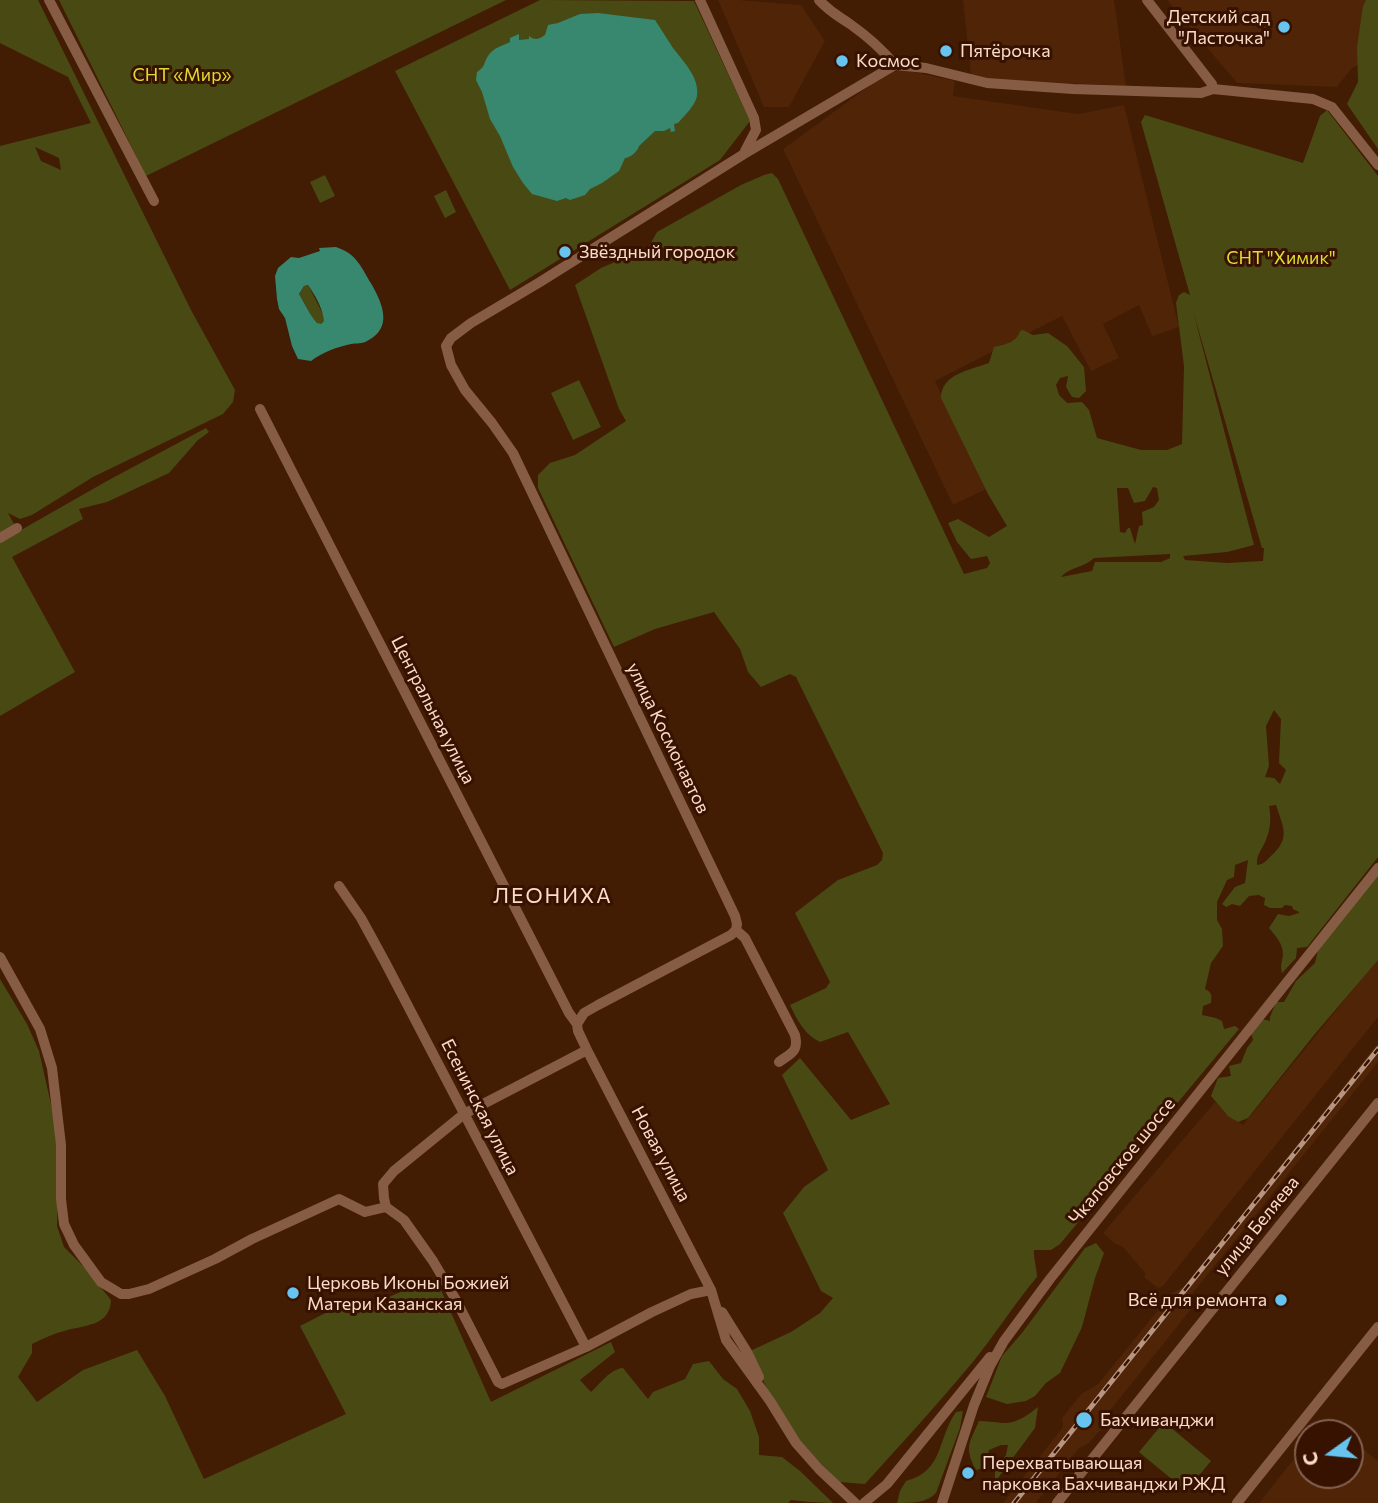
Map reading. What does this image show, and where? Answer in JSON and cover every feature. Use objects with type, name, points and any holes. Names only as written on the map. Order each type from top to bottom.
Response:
[{"type":"street","points":[[49,0],[154,201]]},
{"type":"street","points":[[700,0],[754,118],[756,130],[744,154]]},
{"type":"street","points":[[820,0],[830,12],[877,45],[895,65],[926,68],[987,83],[1201,93],[1213,89],[1313,99],[1332,107],[1378,165]]},
{"type":"street","points":[[1147,0],[1212,84],[1213,89]]},
{"type":"street","name":"улица Космонавтов","points":[[779,1062],[795,1050],[795,1035],[745,938],[736,930],[735,916],[513,453],[465,390],[446,346],[451,338],[471,323],[744,154],[895,65]]},
{"type":"street","name":"Центральная улица","points":[[260,409],[569,1013],[578,1024]]},
{"type":"street","points":[[0,538],[17,528]]},
{"type":"street","name":"Чкаловское шоссе","points":[[942,1503],[974,1405],[1004,1341],[1378,868]]},
{"type":"street","name":"Есенинская улица","points":[[339,886],[361,918],[385,962],[586,1347]]},
{"type":"street","points":[[578,1024],[584,1013],[598,1004],[736,930]]},
{"type":"street","points":[[0,957],[40,1029],[52,1068],[61,1145],[64,1224],[74,1245],[101,1282],[121,1294],[149,1289],[339,1199],[365,1212],[386,1207]]},
{"type":"street","name":"Новая улица","points":[[578,1024],[578,1031],[713,1295],[726,1340],[770,1401],[796,1443],[855,1503]]},
{"type":"street","points":[[587,1049],[464,1114],[394,1171],[383,1184],[386,1207],[404,1220],[433,1261],[502,1384],[586,1347],[691,1294],[713,1295]]},
{"type":"street","name":"улица Беляева","points":[[1056,1503],[1378,1102]]},
{"type":"street","points":[[1237,1503],[1378,1327]]},
{"type":"street","points":[[864,1503],[887,1484],[1004,1341]]},
{"type":"street","points":[[957,1396],[974,1405]]},
{"type":"shaded area","points":[[718,0],[801,5],[825,41],[789,107],[764,107]]},
{"type":"shaded area","points":[[963,0],[1114,0],[1126,86],[987,79],[971,75]]},
{"type":"shaded area","name":"Детский сад \"Ласточка\"","points":[[1167,0],[1378,0],[1378,55],[1352,68],[1337,87],[1237,83]]},
{"type":"shaded area","points":[[598,13],[655,20],[693,76],[697,89],[696,100],[678,123],[674,124],[675,131],[671,132],[670,128],[655,131],[634,154],[625,158],[619,171],[585,195],[557,201],[532,194],[513,167],[490,119],[476,80],[477,72],[490,53],[510,42],[510,38],[519,34],[519,40],[529,39],[529,36],[538,39],[545,35],[548,25],[580,14]]},
{"type":"shaded area","points":[[905,70],[955,81],[953,96],[1078,114],[1124,105],[1179,327],[1152,336],[1139,305],[1103,324],[1119,358],[1091,371],[1062,316],[935,381],[986,489],[953,505],[783,149],[876,81],[890,72]]},
{"type":"shaded area","points":[[336,247],[349,253],[358,262],[380,300],[383,323],[375,336],[365,342],[335,348],[311,361],[298,359],[292,346],[285,318],[279,309],[275,276],[278,268],[291,257],[299,258],[320,251],[319,248]],"holes":[[[308,285],[322,312],[324,321],[321,324],[314,320],[299,294],[304,286]]]},
{"type":"shaded area","points":[[1378,959],[1378,1017],[1163,1286],[1158,1288],[1145,1278],[1145,1273],[1123,1247],[1103,1233],[1215,1102],[1243,1125]]},
{"type":"shaded area","points":[[1378,1043],[1378,1062],[1192,1294],[1192,1308],[1105,1417],[1103,1427],[1089,1443],[1079,1448],[1036,1503],[1003,1503],[1063,1427],[1062,1418],[1081,1394],[1098,1384],[1172,1293],[1185,1286]]},
{"type":"shaded area","points":[[1364,1450],[1378,1461],[1378,1503],[1259,1503],[1294,1459],[1294,1489],[1364,1489]]},
{"type":"green space","points":[[0,0],[38,0],[191,310],[235,390],[233,402],[223,414],[93,477],[32,515],[20,519],[8,513],[14,524],[0,533],[0,146],[91,123],[68,77],[0,43]],"holes":[[[35,147],[59,158],[61,170],[41,161]]]},
{"type":"green space","name":"СНТ «Мир»","points":[[59,0],[506,0],[146,176]]},
{"type":"green space","points":[[540,0],[694,1],[750,121],[720,160],[510,290],[395,71]]},
{"type":"green space","points":[[1366,0],[1378,0],[1378,149],[1347,104],[1358,82],[1357,47]]},
{"type":"green space","name":"СНТ \"Химик\"","points":[[1327,110],[1378,176],[1378,857],[1307,947],[1297,948],[1296,958],[1282,973],[1282,947],[1269,928],[1278,914],[1289,916],[1299,912],[1292,906],[1285,905],[1282,908],[1270,908],[1264,905],[1265,898],[1259,895],[1249,896],[1240,906],[1232,904],[1226,907],[1222,904],[1235,887],[1245,883],[1248,860],[1235,865],[1234,877],[1227,880],[1217,902],[1217,920],[1222,929],[1223,946],[1211,963],[1205,989],[1211,994],[1211,1003],[1203,1006],[1202,1015],[1222,1021],[1224,1029],[1235,1026],[1239,1029],[1060,1244],[1051,1250],[1034,1250],[1037,1277],[933,1409],[865,1484],[839,1482],[800,1442],[767,1389],[750,1351],[791,1332],[820,1313],[833,1298],[821,1291],[783,1213],[804,1187],[828,1170],[782,1075],[800,1058],[851,1120],[890,1104],[848,1032],[820,1042],[806,1031],[790,1005],[826,988],[830,982],[795,913],[838,880],[877,865],[882,860],[883,853],[796,677],[790,674],[761,687],[748,672],[740,649],[714,612],[655,629],[614,647],[538,488],[538,475],[550,463],[575,455],[626,421],[619,409],[575,285],[601,268],[648,248],[657,232],[741,185],[772,173],[778,179],[964,574],[987,568],[990,563],[987,556],[971,559],[957,542],[948,523],[958,519],[989,537],[1007,526],[988,494],[941,398],[942,390],[951,378],[989,363],[994,347],[1013,341],[1020,331],[1033,335],[1048,333],[1067,346],[1084,367],[1086,391],[1079,398],[1072,397],[1066,387],[1068,376],[1060,378],[1056,385],[1059,395],[1067,403],[1082,402],[1089,410],[1097,438],[1141,450],[1167,450],[1182,444],[1184,366],[1176,303],[1179,295],[1184,292],[1190,295],[1141,122],[1145,115],[1303,163],[1320,116]],"holes":[[[1193,311],[1264,548],[1263,561],[1227,563],[1185,560],[1183,556],[1227,552],[1254,545]],[[1153,487],[1157,488],[1159,500],[1154,507],[1142,512],[1143,525],[1139,526],[1135,544],[1130,528],[1125,533],[1120,532],[1117,488],[1128,488],[1134,503],[1145,501]],[[1170,554],[1170,558],[1161,562],[1095,562],[1092,571],[1061,577],[1094,558]],[[1274,710],[1281,719],[1279,763],[1286,770],[1280,784],[1274,778],[1265,777],[1269,766],[1266,726]],[[1276,805],[1283,826],[1283,838],[1277,850],[1265,862],[1257,865],[1270,822],[1269,806]]]},
{"type":"green space","points":[[325,175],[335,196],[320,203],[310,182]]},
{"type":"green space","points":[[446,190],[456,212],[445,218],[434,196]]},
{"type":"green space","points":[[308,285],[324,316],[321,324],[315,321],[299,294],[304,286]]},
{"type":"green space","points":[[579,380],[601,427],[573,440],[551,393]]},
{"type":"green space","points":[[206,428],[209,432],[198,440],[169,473],[107,502],[79,509],[83,519],[12,557],[75,672],[0,716],[0,542]]},
{"type":"green space","points":[[1378,874],[1378,960],[1248,1118],[1238,1122],[1228,1116],[1211,1096],[1218,1078],[1231,1076],[1229,1066],[1241,1063],[1253,1040],[1251,1033],[1262,1019],[1270,1021],[1276,1002],[1284,1002],[1296,981],[1315,963],[1318,950]]},
{"type":"green space","points":[[0,979],[27,1024],[39,1051],[55,1122],[57,1226],[64,1247],[111,1300],[106,1315],[101,1320],[32,1344],[32,1353],[18,1377],[37,1402],[83,1370],[137,1350],[165,1396],[204,1479],[346,1414],[300,1326],[345,1303],[353,1315],[409,1289],[431,1285],[440,1288],[491,1402],[611,1342],[615,1352],[580,1380],[591,1392],[610,1374],[623,1368],[648,1399],[653,1392],[685,1379],[693,1364],[709,1361],[723,1379],[737,1389],[750,1411],[759,1437],[759,1455],[782,1457],[833,1503],[791,1500],[788,1503],[0,1503]]},
{"type":"green space","points":[[1096,1243],[1104,1253],[1082,1327],[1060,1373],[1026,1401],[1007,1404],[986,1397],[1002,1356],[1085,1248]]},
{"type":"green space","points":[[1038,1407],[1035,1428],[995,1482],[995,1469],[1006,1455],[1008,1445],[989,1450],[984,1468],[976,1470],[969,1446],[979,1421],[1012,1422]]},
{"type":"green space","points":[[963,1411],[960,1428],[936,1493],[924,1501],[897,1503],[906,1481],[927,1470],[934,1462],[950,1422],[956,1412]]},
{"type":"green space","points":[[1164,1422],[1211,1461],[1186,1491],[1139,1452]]},
{"type":"railway","points":[[1014,1503],[1378,1049]]},
{"type":"place","name":"Детский сад \"Ласточка\"","points":[[1284,27]]},
{"type":"place","name":"Пятёрочка","points":[[946,51]]},
{"type":"place","name":"Космос","points":[[842,61]]},
{"type":"place","name":"Звёздный городок","points":[[565,252]]},
{"type":"place","name":"Церковь Иконы Божией Матери Казанская","points":[[293,1293]]},
{"type":"place","name":"Всё для ремонта","points":[[1281,1300]]},
{"type":"place","name":"Бахчиванджи","points":[[1084,1420]]},
{"type":"place","name":"Перехватывающая парковка Бахчиванджи РЖД","points":[[968,1473]]},
{"type":"district","name":"ЛЕОНИХА","points":[[553,896]]}]
